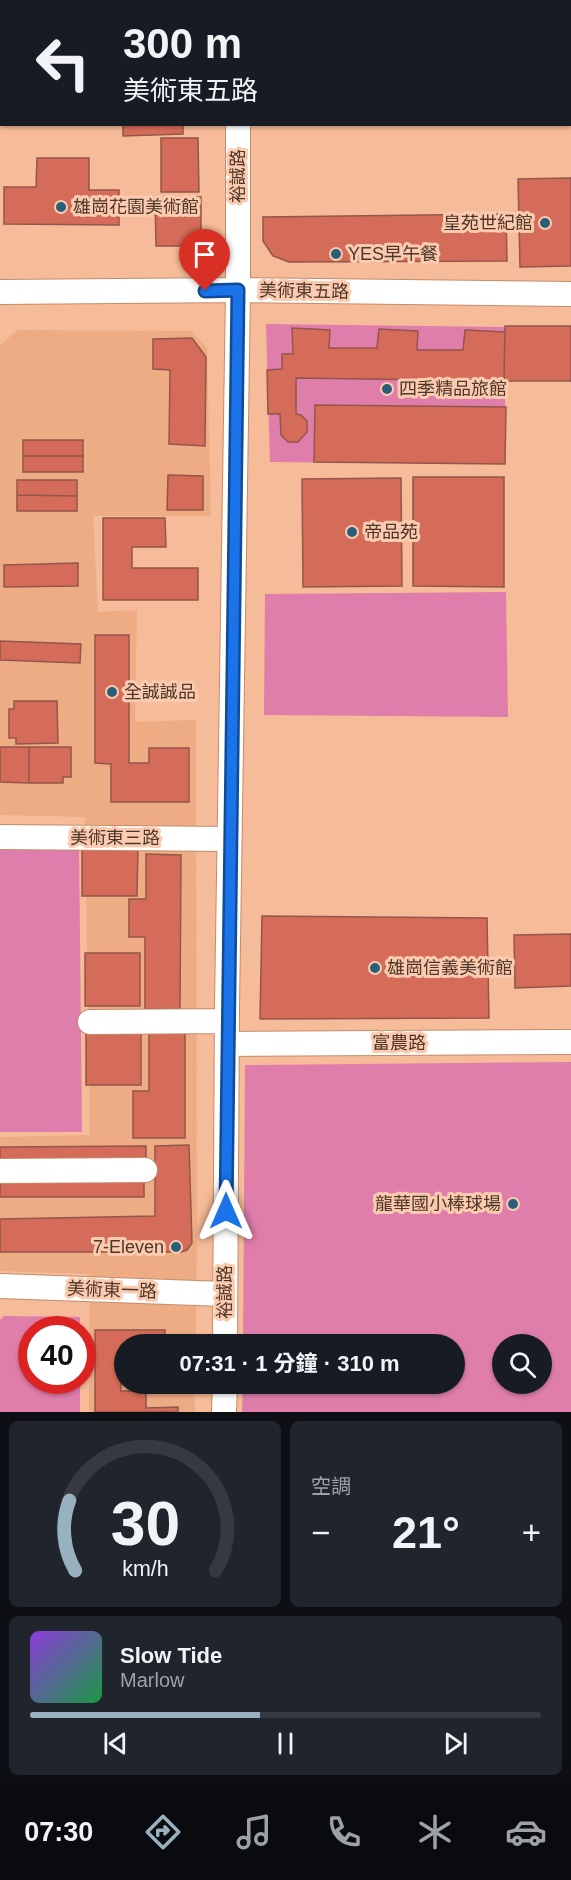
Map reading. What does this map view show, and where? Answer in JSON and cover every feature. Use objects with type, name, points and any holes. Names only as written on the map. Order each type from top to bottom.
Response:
[{"type":"street","name":"裕誠路","points":[[225,1334],[238,126]]},
{"type":"street","name":"美術東五路","points":[[0,292],[238,290],[571,294]]},
{"type":"street","name":"美術東三路","points":[[0,837],[230,839]]},
{"type":"street","name":"富農路","points":[[90,1022],[227,1033],[571,1042]]},
{"type":"street","points":[[0,1171],[145,1170]]},
{"type":"street","name":"美術東一路","points":[[0,1286],[225,1293]]},
{"type":"street","points":[[224,1412],[225,1394]]},
{"type":"shaded area","name":"四季精品旅館","points":[[266,324],[505,327],[505,464],[270,462]]},
{"type":"shaded area","points":[[18,330],[191,331],[207,348],[211,516],[93,516],[98,612],[137,610],[135,722],[196,720],[196,1334],[114,1334],[114,1394],[195,1394],[195,1412],[89,1412],[89,1394],[96,1394],[96,1316],[90,1316],[90,1274],[0,1271],[0,1137],[90,1135],[85,817],[0,815],[0,345]]},
{"type":"shaded area","points":[[506,592],[508,717],[264,715],[265,594]]},
{"type":"shaded area","points":[[79,844],[82,1132],[0,1132],[0,845]]},
{"type":"shaded area","points":[[571,1062],[571,1412],[242,1412],[243,1394],[465,1394],[465,1334],[243,1334],[245,1065]]},
{"type":"shaded area","points":[[4,1316],[18,1316],[18,1394],[80,1394],[80,1412],[0,1412],[0,1320]]},
{"type":"building","points":[[123,126],[183,126],[183,134],[123,136]]},
{"type":"building","points":[[161,138],[198,138],[199,192],[161,192]]},
{"type":"building","name":"雄崗花園美術館","points":[[37,158],[89,158],[89,190],[119,190],[119,225],[4,224],[4,187],[36,187]]},
{"type":"building","name":"皇苑世紀館","points":[[571,178],[571,266],[520,267],[518,179]]},
{"type":"building","points":[[201,197],[201,240],[192,246],[156,246],[155,199]]},
{"type":"building","points":[[506,214],[507,261],[289,262],[273,256],[263,241],[263,217]]},
{"type":"building","points":[[505,326],[571,326],[571,381],[504,381]]},
{"type":"building","points":[[292,328],[330,330],[329,348],[377,348],[379,329],[418,331],[417,350],[463,350],[465,330],[505,332],[504,381],[296,378],[296,414],[301,415],[307,421],[307,432],[298,442],[288,442],[281,435],[280,414],[268,414],[267,370],[282,369],[282,354],[293,354]]},
{"type":"building","points":[[192,338],[206,357],[205,446],[169,444],[170,370],[153,369],[153,339]]},
{"type":"building","points":[[315,405],[506,407],[505,464],[314,462]]},
{"type":"building","points":[[23,440],[83,440],[83,456],[23,456]]},
{"type":"building","points":[[23,456],[83,456],[83,472],[23,472]]},
{"type":"building","points":[[168,475],[203,476],[203,510],[167,510]]},
{"type":"building","name":"帝品苑","points":[[413,477],[504,477],[504,587],[413,586]]},
{"type":"building","name":"帝品苑","points":[[401,478],[402,586],[303,587],[302,479]]},
{"type":"building","points":[[17,480],[77,480],[77,496],[17,495]]},
{"type":"building","points":[[17,495],[77,496],[77,511],[17,511]]},
{"type":"building","points":[[103,518],[165,518],[166,547],[132,547],[132,568],[198,568],[198,600],[103,600]]},
{"type":"building","points":[[78,563],[78,586],[4,587],[4,565]]},
{"type":"building","name":"全誠誠品","points":[[95,635],[129,635],[129,763],[149,763],[149,748],[189,748],[189,802],[111,802],[111,764],[95,763]]},
{"type":"building","points":[[0,641],[81,644],[80,663],[0,660]]},
{"type":"building","points":[[14,701],[57,701],[58,743],[16,744],[16,738],[9,738],[9,709],[14,709]]},
{"type":"building","points":[[0,747],[29,747],[29,783],[0,782]]},
{"type":"building","points":[[29,747],[71,747],[71,777],[63,777],[63,783],[29,783]]},
{"type":"building","points":[[82,848],[138,848],[137,896],[82,896]]},
{"type":"building","points":[[146,854],[181,855],[180,1009],[145,1009],[145,937],[129,937],[129,899],[146,899]]},
{"type":"building","name":"雄崗信義美術館","points":[[262,916],[487,918],[489,1018],[260,1019]]},
{"type":"building","points":[[571,934],[571,986],[515,988],[514,935]]},
{"type":"building","points":[[85,953],[140,953],[140,1006],[85,1006]]},
{"type":"building","points":[[149,1028],[185,1028],[185,1138],[133,1138],[133,1091],[149,1091]]},
{"type":"building","points":[[86,1032],[141,1032],[141,1085],[86,1085]]},
{"type":"building","points":[[189,1145],[192,1243],[187,1250],[181,1252],[0,1252],[0,1219],[155,1216],[155,1146]]},
{"type":"building","points":[[146,1146],[146,1165],[0,1166],[0,1147]]},
{"type":"building","points":[[144,1177],[144,1197],[0,1197],[0,1178]]},
{"type":"building","points":[[96,1330],[165,1330],[165,1334],[114,1334],[114,1394],[146,1394],[146,1408],[178,1407],[178,1412],[95,1412]]},
{"type":"place","name":"雄崗花園美術館","points":[[61,207]]},
{"type":"place","name":"皇苑世紀館","points":[[545,223]]},
{"type":"place","name":"YES早午餐","points":[[336,254]]},
{"type":"place","name":"四季精品旅館","points":[[387,389]]},
{"type":"place","name":"帝品苑","points":[[352,532]]},
{"type":"place","name":"全誠誠品","points":[[112,692]]},
{"type":"place","name":"雄崗信義美術館","points":[[375,968]]},
{"type":"place","name":"龍華國小棒球場","points":[[513,1204]]},
{"type":"place","name":"7-Eleven","points":[[176,1247]]},
{"type":"route","points":[[205,291],[238,290],[226,1211]]}]
